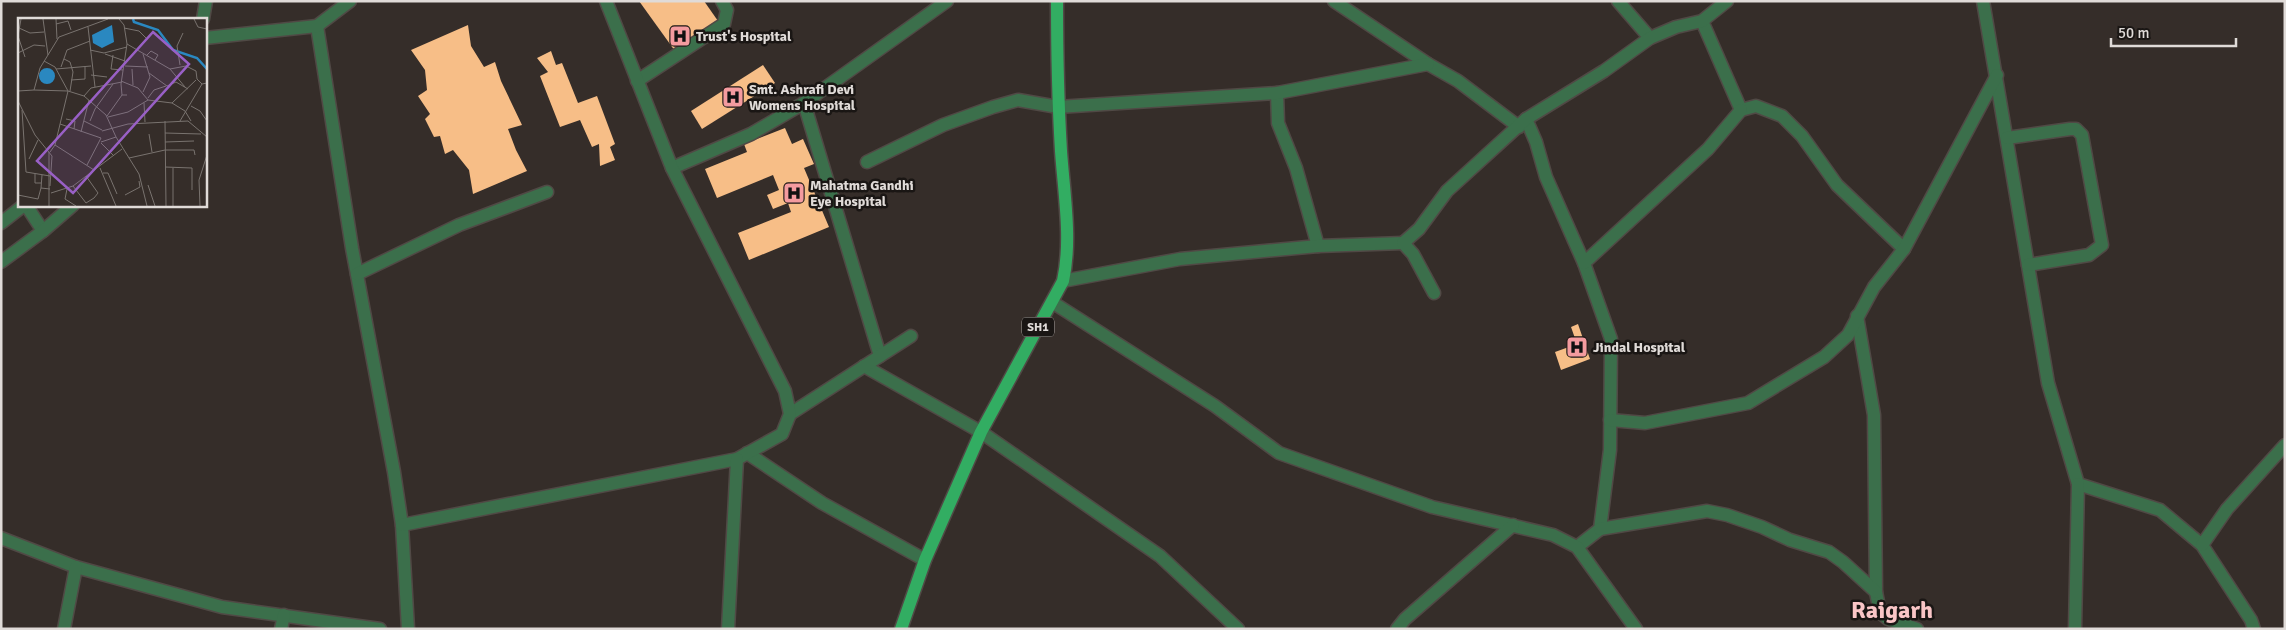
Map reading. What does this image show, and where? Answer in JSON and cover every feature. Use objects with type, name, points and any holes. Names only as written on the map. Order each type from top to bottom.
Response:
[{"type":"main road","name":"SH1","points":[[901,629],[925,560],[981,432],[1063,282],[1067,241],[1058,107],[1057,1]]},
{"type":"street","points":[[201,17],[206,1]]},
{"type":"street","points":[[206,38],[317,26],[350,1]]},
{"type":"street","points":[[402,525],[742,456],[782,434],[790,414],[786,391],[672,168],[606,1]]},
{"type":"street","points":[[637,81],[724,24],[727,10],[722,1]]},
{"type":"street","points":[[672,168],[751,134],[804,103],[948,1]]},
{"type":"street","points":[[1334,1],[1428,64],[1523,123],[1584,264],[1611,339],[1610,450],[1600,528]]},
{"type":"street","points":[[1618,1],[1650,38]]},
{"type":"street","points":[[1063,282],[1180,259],[1318,246],[1403,243],[1419,229],[1447,191],[1523,123],[1604,71],[1650,38],[1676,27],[1702,21],[1727,1]]},
{"type":"street","points":[[1983,1],[2048,383],[2078,484],[2075,629]]},
{"type":"street","points":[[1702,21],[1741,110]]},
{"type":"street","points":[[317,26],[357,274],[402,525],[408,629]]},
{"type":"street","points":[[867,162],[943,125],[1018,100],[1058,107],[1277,93],[1428,64]]},
{"type":"street","points":[[1610,420],[1645,423],[1748,403],[1824,357],[1848,335],[1874,287],[1904,249],[1997,75]]},
{"type":"street","points":[[1277,93],[1278,123],[1296,168],[1318,246]]},
{"type":"street","points":[[804,103],[880,356]]},
{"type":"street","points":[[1584,264],[1708,149],[1741,110],[1756,106],[1782,116],[1802,136],[1837,185],[1904,249]]},
{"type":"street","points":[[2007,138],[2076,129],[2082,136],[2102,245],[2089,255],[2028,265]]},
{"type":"street","points":[[357,274],[459,225],[547,192]]},
{"type":"street","points":[[1,223],[24,206]]},
{"type":"street","points":[[26,206],[44,230]]},
{"type":"street","points":[[1,262],[44,230],[72,206]]},
{"type":"street","points":[[1403,243],[1413,254],[1434,293]]},
{"type":"street","points":[[1052,302],[1215,406],[1279,453],[1432,507],[1554,535],[1577,547],[1636,629]]},
{"type":"street","points":[[1857,316],[1874,415],[1876,592],[1880,612],[1888,619],[1917,629]]},
{"type":"street","points":[[790,414],[911,336]]},
{"type":"street","points":[[864,366],[981,432],[1160,556],[1238,629]]},
{"type":"street","points":[[2202,546],[2227,509],[2285,445]]},
{"type":"street","points":[[742,456],[925,560]]},
{"type":"street","points":[[728,629],[742,456]]},
{"type":"street","points":[[2078,484],[2160,510],[2202,546],[2252,620],[2254,629]]},
{"type":"street","points":[[1577,547],[1600,528],[1707,511],[1721,514],[1829,552],[1876,592]]},
{"type":"street","points":[[1397,629],[1405,619],[1513,525]]},
{"type":"street","points":[[1,538],[76,567],[222,607],[380,629]]},
{"type":"street","points":[[64,629],[76,567]]},
{"type":"street","points":[[280,629],[284,615]]},
{"type":"building","name":"Trust's Hospital","points":[[639,1],[704,1],[718,21],[675,51]]},
{"type":"building","points":[[468,25],[471,46],[484,67],[495,62],[501,81],[522,125],[508,129],[527,171],[473,194],[469,170],[453,150],[445,154],[440,136],[434,137],[425,119],[430,114],[418,96],[427,90],[425,70],[411,50]]},
{"type":"building","points":[[551,51],[556,65],[562,63],[578,103],[597,96],[615,144],[610,147],[615,160],[600,166],[599,144],[592,147],[580,120],[560,127],[540,76],[548,72],[537,58]]},
{"type":"building","name":"Smt. Ashrafi Devi Womens Hospital","points":[[763,65],[775,83],[702,129],[691,111]]},
{"type":"building","name":"Mahatma Gandhi Eye Hospital","points":[[785,128],[792,144],[803,139],[814,164],[804,168],[829,227],[749,260],[738,233],[791,212],[788,203],[773,209],[767,195],[779,190],[773,175],[717,198],[705,169],[747,152],[744,144]]},
{"type":"building","points":[[1578,324],[1590,359],[1561,370],[1555,352],[1577,344],[1571,327]]},
{"type":"place","name":"Trust's Hospital","points":[[680,36]]},
{"type":"place","name":"Smt. Ashrafi Devi Womens Hospital","points":[[733,97]]},
{"type":"place","name":"Mahatma Gandhi Eye Hospital","points":[[794,193]]},
{"type":"place","name":"Jindal Hospital","points":[[1577,347]]},
{"type":"district","name":"Raigarh","points":[[1892,610]]}]
